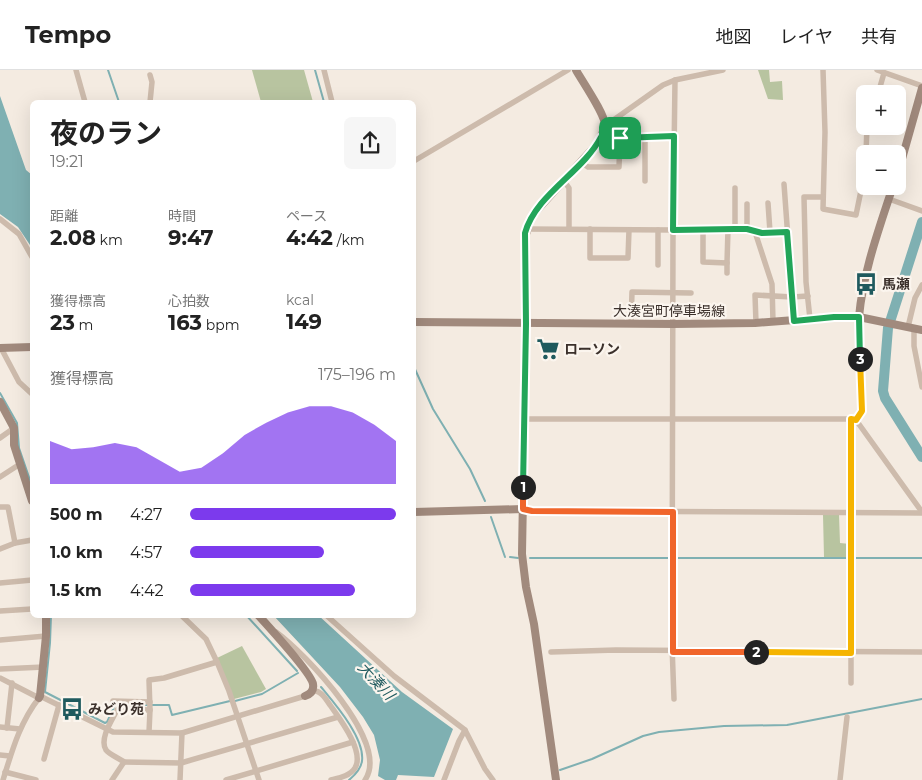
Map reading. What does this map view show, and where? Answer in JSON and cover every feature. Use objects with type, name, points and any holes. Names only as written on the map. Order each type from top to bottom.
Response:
[{"type":"street","points":[[76,70],[84,100]]},
{"type":"street","points":[[324,70],[332,100]]},
{"type":"street","points":[[416,160],[568,70]]},
{"type":"street","points":[[556,780],[534,624],[523,570],[526,324],[525,238],[526,229],[538,208],[598,144],[605,126],[603,116],[576,70]]},
{"type":"street","points":[[605,126],[651,93],[675,80],[723,70]]},
{"type":"street","points":[[823,70],[825,132],[823,209],[856,215],[860,195]]},
{"type":"street","points":[[877,70],[922,87],[906,145]]},
{"type":"street","points":[[881,85],[884,73]]},
{"type":"street","points":[[150,75],[152,82],[150,100]]},
{"type":"street","points":[[674,699],[673,230],[675,80]]},
{"type":"street","points":[[601,137],[674,136]]},
{"type":"street","points":[[645,137],[645,181]]},
{"type":"street","points":[[581,162],[588,167],[620,167],[620,138]]},
{"type":"street","points":[[564,181],[569,188],[569,229]]},
{"type":"street","points":[[784,184],[794,321]]},
{"type":"street","points":[[727,273],[735,188]]},
{"type":"street","points":[[852,683],[851,513],[853,420],[862,411],[859,317],[861,296],[873,247],[890,195]]},
{"type":"street","points":[[810,319],[804,196],[823,197]]},
{"type":"street","points":[[889,199],[920,210]]},
{"type":"street","points":[[768,203],[770,232]]},
{"type":"street","points":[[747,204],[747,229]]},
{"type":"street","points":[[0,218],[19,234],[30,253]]},
{"type":"street","points":[[526,229],[747,229],[755,232],[787,232]]},
{"type":"street","points":[[590,229],[590,258],[628,258],[629,230]]},
{"type":"street","points":[[703,229],[704,262],[727,263]]},
{"type":"street","points":[[658,230],[658,265]]},
{"type":"street","points":[[755,232],[772,284],[773,322]]},
{"type":"street","points":[[922,285],[915,298],[914,346],[922,388]]},
{"type":"street","points":[[631,324],[632,292],[691,293]]},
{"type":"street","points":[[756,323],[755,295],[772,297],[808,296]]},
{"type":"street","name":"大湊宮町停車場線","points":[[416,322],[673,324],[756,323],[859,317],[915,328]]},
{"type":"street","points":[[30,347],[0,348],[20,382],[30,392]]},
{"type":"street","points":[[0,402],[14,428],[14,445],[30,495]]},
{"type":"street","points":[[524,419],[853,420]]},
{"type":"street","points":[[853,420],[922,512]]},
{"type":"street","points":[[0,438],[14,428]]},
{"type":"street","points":[[0,477],[20,464]]},
{"type":"street","points":[[0,507],[8,507],[15,543]]},
{"type":"street","points":[[416,512],[523,509],[557,512],[922,512]]},
{"type":"street","points":[[0,549],[15,543],[30,540]]},
{"type":"street","points":[[0,583],[30,580]]},
{"type":"street","points":[[0,611],[30,609]]},
{"type":"street","points":[[2,780],[27,712],[39,697],[44,667],[46,618]]},
{"type":"street","points":[[185,618],[206,639],[217,662],[259,780]]},
{"type":"street","points":[[0,678],[113,732],[182,733],[305,696],[312,690],[312,681],[261,618]]},
{"type":"street","points":[[329,618],[394,676],[466,730],[485,769],[493,780]]},
{"type":"street","points":[[269,627],[285,638],[353,716],[369,751],[370,769],[365,780]]},
{"type":"street","points":[[0,640],[46,636]]},
{"type":"street","points":[[551,652],[623,650],[673,652],[922,652]]},
{"type":"street","points":[[149,732],[149,680],[164,678],[217,662]]},
{"type":"street","points":[[0,669],[44,667]]},
{"type":"street","points":[[12,683],[3,727],[20,729]]},
{"type":"street","points":[[312,690],[320,693],[347,729],[357,755],[355,768],[347,775],[331,780]]},
{"type":"street","points":[[113,701],[150,705]]},
{"type":"street","points":[[44,759],[59,705]]},
{"type":"street","points":[[150,705],[117,710],[106,735],[105,747],[107,751],[124,762],[181,763],[338,717]]},
{"type":"street","points":[[840,780],[848,716]]},
{"type":"street","points":[[444,780],[459,741],[466,730]]},
{"type":"street","points":[[180,780],[182,733]]},
{"type":"street","points":[[226,780],[353,742]]},
{"type":"street","points":[[0,755],[10,756]]},
{"type":"street","points":[[112,780],[124,762]]},
{"type":"street","points":[[5,772],[26,779],[36,780]]},
{"type":"green space","points":[[252,70],[304,70],[312,100],[260,100]]},
{"type":"green space","points":[[758,70],[769,70],[770,82],[782,81],[783,100],[768,99]]},
{"type":"green space","points":[[839,514],[840,543],[850,544],[850,557],[824,557],[823,515]]},
{"type":"green space","points":[[242,646],[266,689],[234,699],[217,658]]},
{"type":"water","points":[[0,96],[26,170],[30,173],[30,245],[18,227],[0,214]]},
{"type":"water","name":"大湊川","points":[[276,618],[321,618],[402,692],[453,729],[434,777],[398,775],[396,780],[385,780],[378,776],[380,760],[374,735],[340,687]]},
{"type":"waterway","points":[[108,70],[118,100]]},
{"type":"waterway","points":[[315,70],[323,100]]},
{"type":"waterway","points":[[922,222],[888,328],[883,391],[885,398],[922,457]]},
{"type":"waterway","points":[[416,371],[433,409],[470,469],[485,501]]},
{"type":"waterway","points":[[0,393],[17,423],[19,448],[30,480]]},
{"type":"waterway","points":[[491,517],[505,557]]},
{"type":"waterway","points":[[510,557],[518,558]]},
{"type":"waterway","points":[[530,558],[670,558]]},
{"type":"waterway","points":[[674,558],[922,558]]},
{"type":"waterway","points":[[51,618],[45,692],[105,723],[115,705],[169,705],[172,715],[230,701]]},
{"type":"waterway","points":[[249,618],[297,671]]},
{"type":"waterway","points":[[235,701],[262,694],[298,673]]},
{"type":"waterway","points":[[321,687],[348,722],[359,742],[362,761],[357,772],[349,780]]},
{"type":"waterway","points":[[560,770],[592,759],[643,736],[659,732],[724,726],[787,725],[922,699]]},
{"type":"place","name":"馬瀬","points":[[866,284]]},
{"type":"place","name":"ローソン","points":[[548,349]]},
{"type":"place","name":"みどり苑","points":[[72,709]]},
{"type":"route","points":[[674,136],[673,230],[747,229],[762,233],[787,232],[794,321],[834,317],[859,317],[862,411],[856,420],[851,419],[851,653],[673,652],[673,512],[557,512],[523,509],[526,229],[538,208],[598,144],[601,137],[620,138],[674,136]]}]
